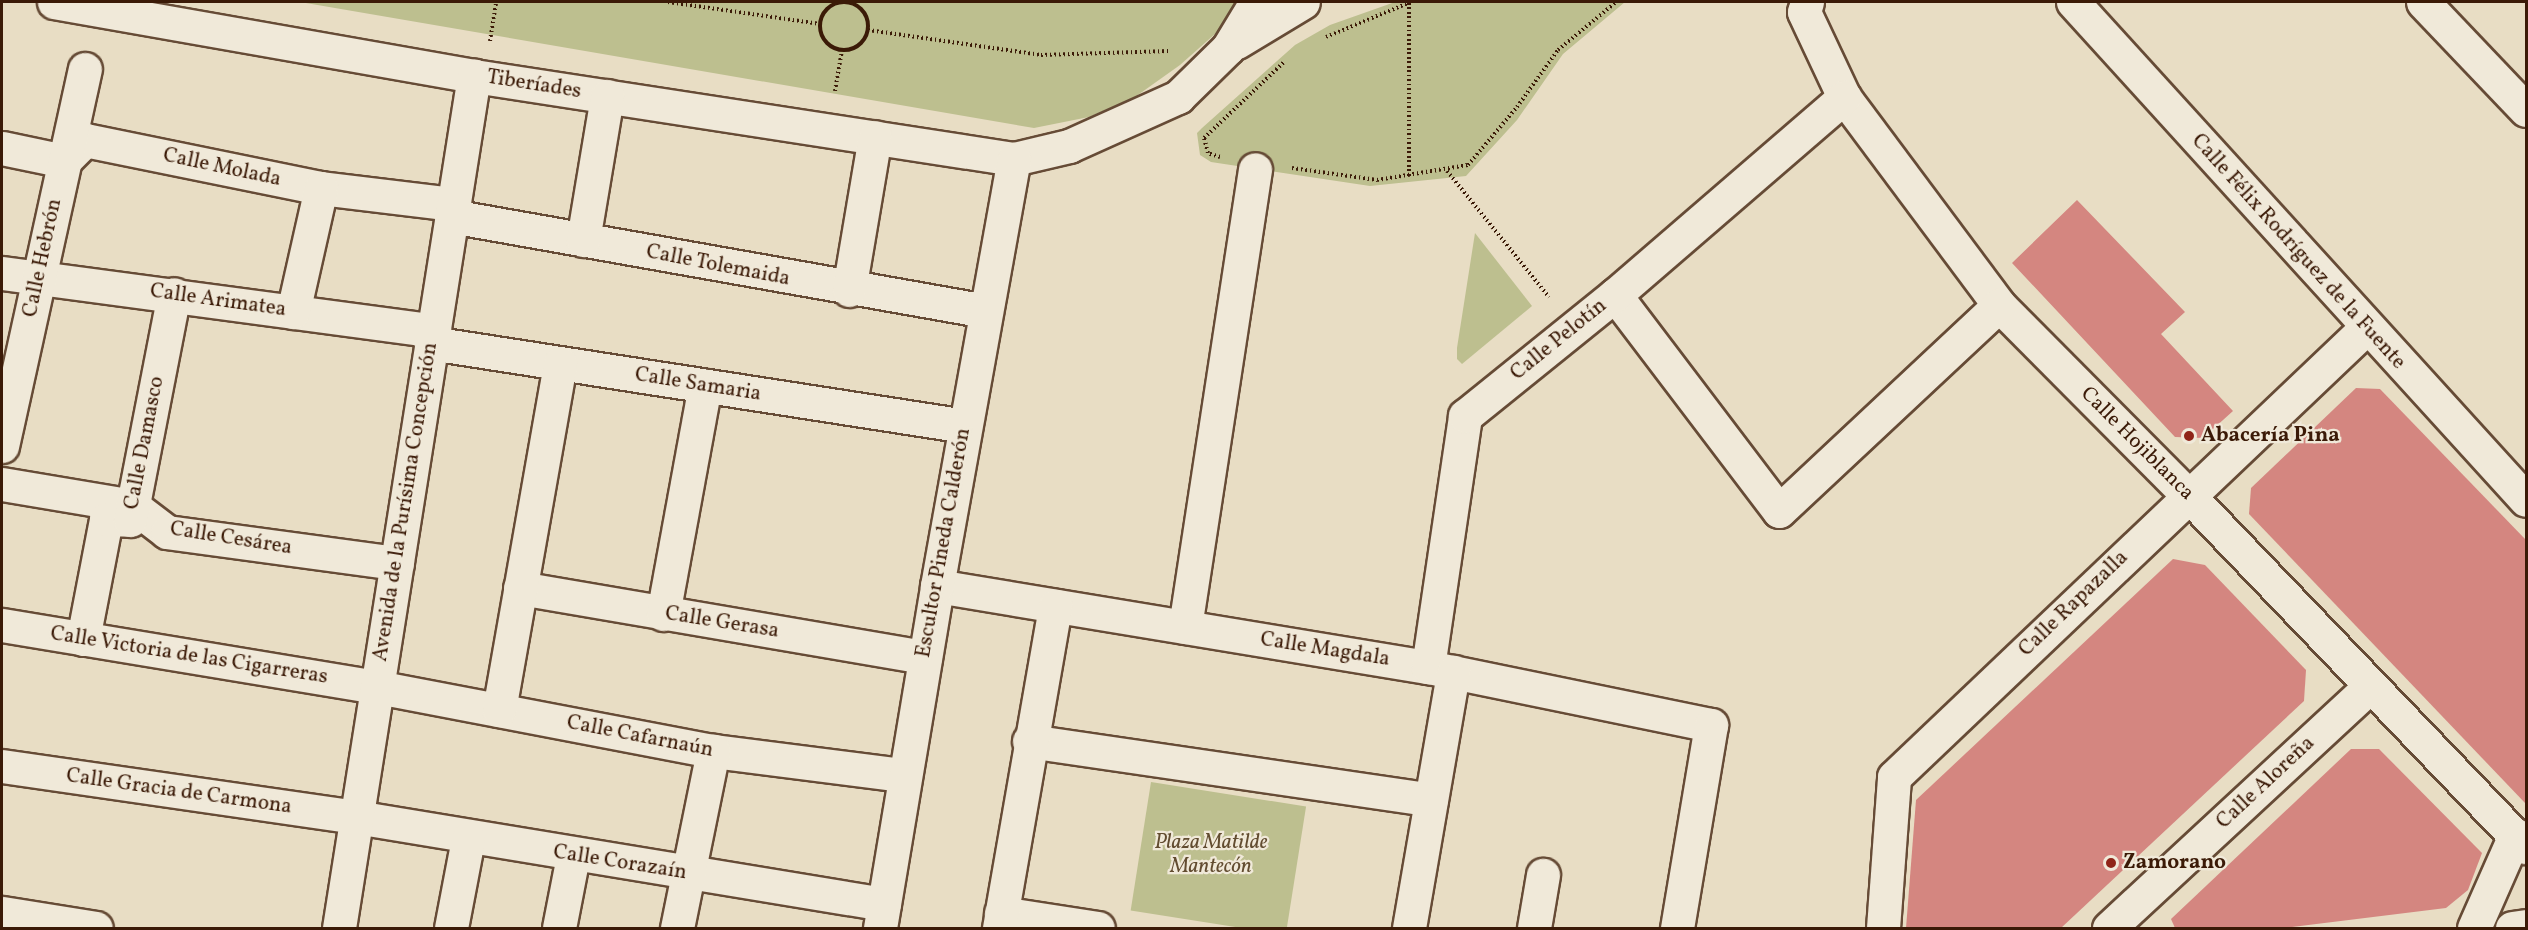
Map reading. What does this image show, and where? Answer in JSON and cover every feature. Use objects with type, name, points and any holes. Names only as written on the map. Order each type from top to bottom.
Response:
[{"type":"street","name":"Tiberíades","points":[[54,2],[474,76],[1014,159]]},
{"type":"street","points":[[1228,48],[1256,2]]},
{"type":"street","points":[[1014,159],[1069,146],[1178,97],[1228,48],[1303,2]]},
{"type":"street","name":"Calle Hojiblanca","points":[[1807,2],[1804,12],[1844,97],[1999,305],[2188,495],[2521,841]]},
{"type":"street","name":"Calle Félix Rodríguez de la Fuente","points":[[2073,2],[2366,328],[2526,500]]},
{"type":"street","points":[[2423,2],[2526,110]]},
{"type":"street","name":"Calle Hebrón","points":[[2,446],[85,69]]},
{"type":"street","name":"Avenida de la Purísima Concepción","points":[[339,928],[474,76]]},
{"type":"street","points":[[582,240],[607,96]]},
{"type":"street","name":"Calle Pelotín","points":[[1409,928],[1431,800],[1465,416],[1615,295],[1844,97]]},
{"type":"street","points":[[849,290],[875,137]]},
{"type":"street","name":"Calle Molada","points":[[64,161],[85,140],[321,188],[453,210]]},
{"type":"street","points":[[2,148],[64,161]]},
{"type":"street","name":"Escultor Pineda Calderón","points":[[882,916],[904,775],[1014,159]]},
{"type":"street","points":[[1185,627],[1269,168]]},
{"type":"street","points":[[293,312],[321,188]]},
{"type":"street","name":"Calle Tolemaida","points":[[453,210],[582,240],[849,290],[986,311]]},
{"type":"street","name":"Calle Arimatea","points":[[2,273],[174,294],[433,337]]},
{"type":"street","name":"Calle Damasco","points":[[83,639],[106,519],[130,520],[174,294]]},
{"type":"street","points":[[1615,295],[1779,511],[1999,305]]},
{"type":"street","name":"Calle Rapazalla","points":[[1883,928],[1894,777],[2366,328]]},
{"type":"street","name":"Calle Samaria","points":[[433,337],[560,363],[965,426]]},
{"type":"street","points":[[499,710],[560,363]]},
{"type":"street","points":[[663,614],[705,386]]},
{"type":"street","name":"Calle Cesárea","points":[[2,484],[133,506],[167,532],[397,563]]},
{"type":"street","name":"Calle Magdala","points":[[937,586],[1441,669],[1712,725],[1677,928]]},
{"type":"street","name":"Calle Gerasa","points":[[520,588],[925,657]]},
{"type":"street","points":[[1055,606],[1029,741],[1000,921],[1098,928]]},
{"type":"street","name":"Calle Victoria de las Cigarreras","points":[[2,625],[377,687]]},
{"type":"street","name":"Calle Aloreña","points":[[2109,928],[2370,686]]},
{"type":"street","name":"Calle Cafarnaún","points":[[377,687],[713,751],[904,775]]},
{"type":"street","points":[[1029,741],[1431,800]]},
{"type":"street","points":[[677,928],[713,751]]},
{"type":"street","name":"Calle Gracia de Carmona","points":[[2,766],[356,817]]},
{"type":"street","name":"Calle Corazaín","points":[[356,817],[468,839],[688,874],[882,916]]},
{"type":"street","points":[[451,928],[468,839]]},
{"type":"street","points":[[2474,928],[2521,841]]},
{"type":"street","points":[[559,928],[573,856]]},
{"type":"street","points":[[1534,928],[1544,875]]},
{"type":"street","points":[[2,913],[96,928]]},
{"type":"street","points":[[2512,928],[2526,926]]},
{"type":"path","points":[[668,2],[820,24]]},
{"type":"path","points":[[846,2],[863,11],[868,30],[859,45],[838,50],[824,40],[820,24],[828,9],[846,2]]},
{"type":"path","points":[[1316,40],[1410,2],[1409,176]]},
{"type":"path","points":[[1269,168],[1377,180],[1447,171],[1468,165],[1517,107],[1558,50],[1616,2]]},
{"type":"path","points":[[868,30],[1041,55],[1228,48]]},
{"type":"path","points":[[1224,157],[1208,153],[1204,138],[1291,56]]},
{"type":"path","points":[[1447,171],[1541,285]]},
{"type":"green space","points":[[300,2],[1239,2],[1224,26],[1180,65],[1135,97],[1089,117],[1034,128]]},
{"type":"green space","points":[[1395,2],[1625,2],[1563,54],[1517,120],[1466,176],[1370,186],[1211,162],[1200,155],[1197,133],[1295,45],[1330,25]]},
{"type":"green space","points":[[1475,233],[1532,306],[1462,364],[1457,359],[1457,348]]},
{"type":"green space","name":"Plaza Matilde Mantecón","points":[[1151,782],[1306,807],[1287,928],[1242,928],[1131,910]]},
{"type":"building","points":[[2077,200],[2185,312],[2161,334],[2233,411],[2203,438],[2175,437],[2012,263]]},
{"type":"building","points":[[2356,388],[2380,389],[2526,540],[2526,804],[2249,514],[2251,488]]},
{"type":"building","points":[[2173,559],[2205,565],[2306,670],[2304,701],[2061,928],[1906,928],[1916,800]]},
{"type":"building","points":[[2351,749],[2379,749],[2482,853],[2468,890],[2446,908],[2283,928],[2175,928],[2171,919]]},
{"type":"place","name":"Abacería Pina","points":[[2189,436]]},
{"type":"place","name":"Zamorano","points":[[2111,863]]}]
